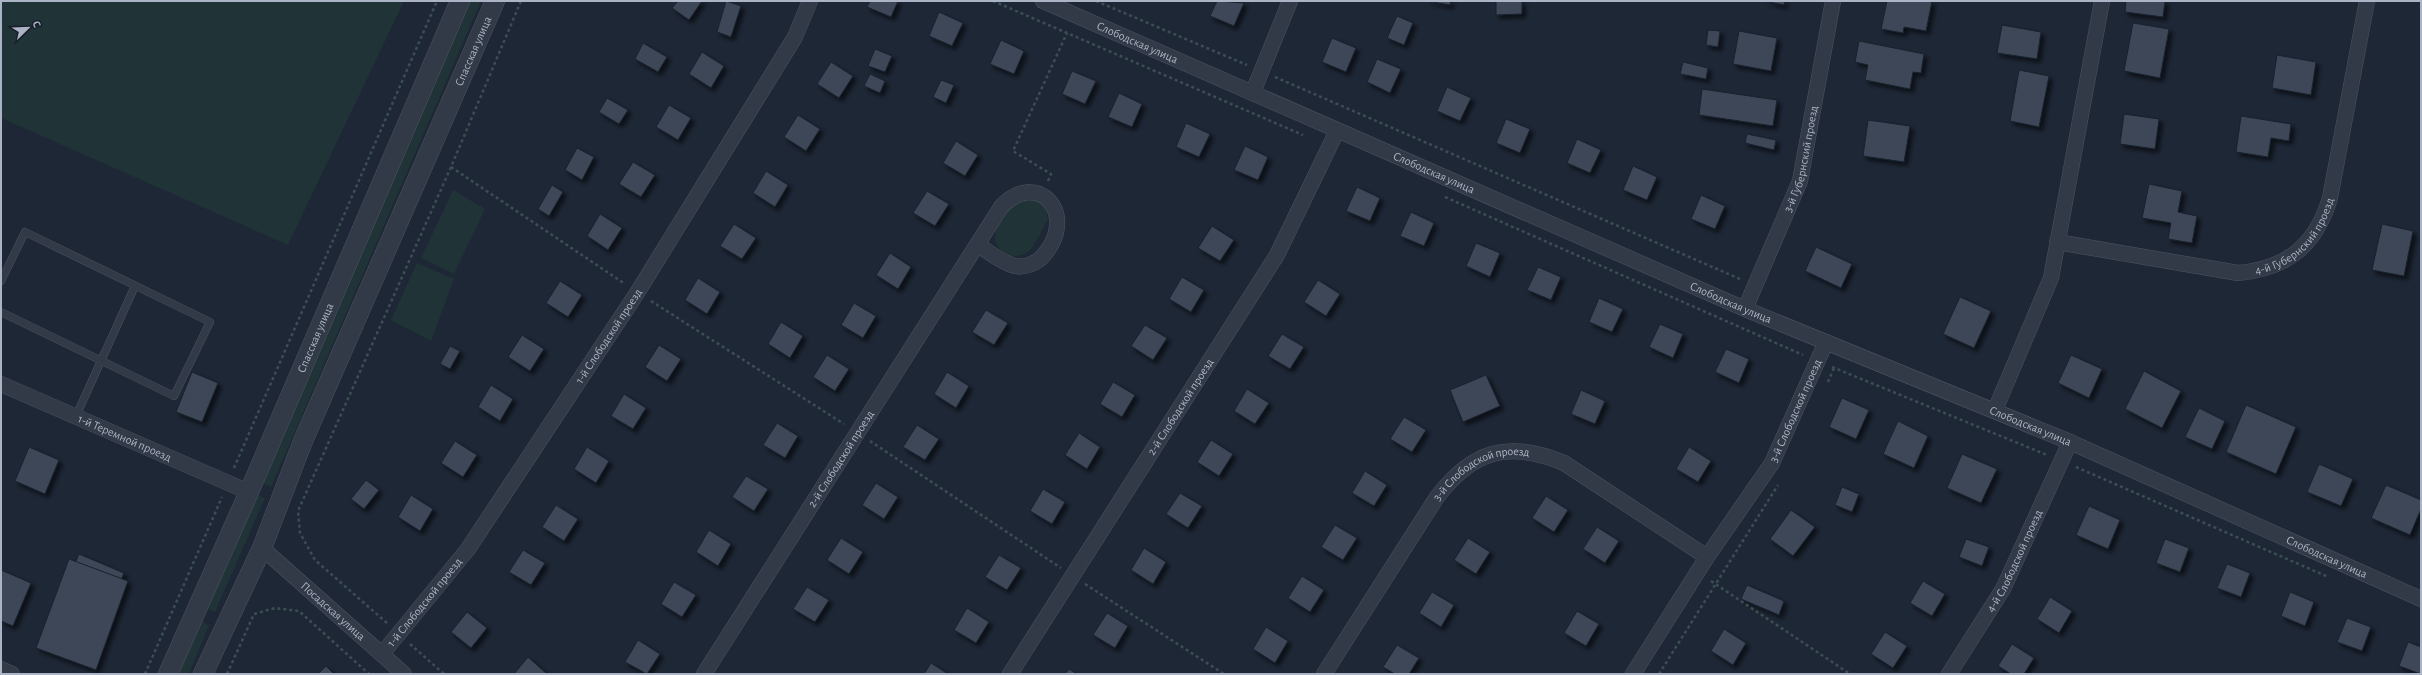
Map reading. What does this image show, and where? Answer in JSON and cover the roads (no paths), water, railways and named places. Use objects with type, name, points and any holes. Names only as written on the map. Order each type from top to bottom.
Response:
[{"type":"street","name":"Спасская улица","points":[[168,674],[249,492],[460,1]]},
{"type":"street","name":"Спасская улица","points":[[203,674],[262,548],[306,433],[494,1]]},
{"type":"street","name":"1-й Слободской проезд","points":[[382,654],[468,549],[637,293],[795,37],[810,1]]},
{"type":"street","name":"Слободская улица","points":[[1043,1],[1745,309],[1995,410],[2070,442],[2421,599]]},
{"type":"street","points":[[1253,92],[1290,1]]},
{"type":"street","name":"3-й Губернский проезд","points":[[1745,309],[1800,180],[1833,1]]},
{"type":"street","points":[[1995,410],[2051,278],[2102,1]]},
{"type":"street","name":"4-й Губернский проезд","points":[[2057,242],[2238,273],[2256,272],[2274,266],[2290,258],[2305,246],[2316,232],[2325,216],[2330,198],[2367,1]]},
{"type":"street","name":"2-й Слободской проезд","points":[[1010,674],[1277,255],[1337,131]]},
{"type":"street","name":"2-й Слободской проезд","points":[[704,674],[856,432],[1002,207],[1010,198],[1021,193],[1032,192],[1044,196],[1053,204],[1058,215],[1059,227],[1055,238],[1040,260],[1029,265],[1017,266],[1005,262],[978,244]]},
{"type":"street","name":"3-й Слободской проезд","points":[[1633,674],[1697,572],[1772,463],[1826,342]]},
{"type":"street","name":"1-й Теремной проезд","points":[[1,384],[249,492]]},
{"type":"street","name":"4-й Слободской проезд","points":[[1950,674],[2003,589],[2070,442]]},
{"type":"street","name":"3-й Слободской проезд","points":[[1324,674],[1448,482],[1471,462],[1493,453],[1517,450],[1541,453],[1564,463],[1707,557]]},
{"type":"street","name":"Посадская улица","points":[[262,548],[404,674]]},
{"type":"street","points":[[1,669],[12,674]]},
{"type":"lane","points":[[1,281],[25,232],[210,322],[174,396],[1,312]]},
{"type":"lane","points":[[76,416],[135,286]]}]
